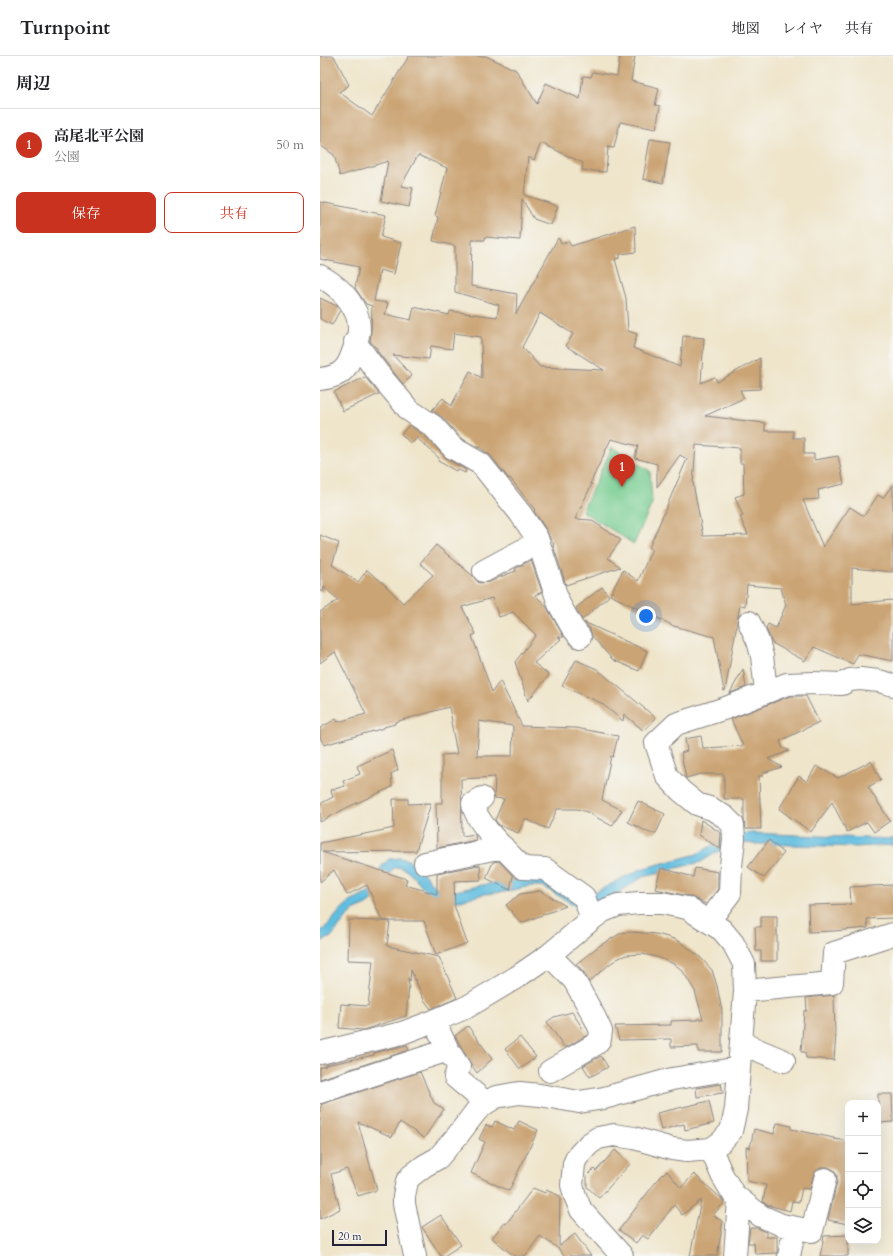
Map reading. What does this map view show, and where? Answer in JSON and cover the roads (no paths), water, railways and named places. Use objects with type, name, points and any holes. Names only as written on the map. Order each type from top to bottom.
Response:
[{"type":"street","points":[[320,276],[330,282],[348,298],[357,314],[359,331],[352,354],[345,368],[335,376],[320,379]]},
{"type":"street","points":[[355,342],[378,373],[409,410],[433,426],[454,448],[481,464],[520,513],[538,542],[559,604],[572,627],[580,637]]},
{"type":"street","points":[[484,571],[538,542]]},
{"type":"street","points":[[749,622],[758,641],[762,656],[766,691]]},
{"type":"street","points":[[709,921],[730,893],[734,838],[733,825],[725,817],[712,809],[697,804],[681,791],[667,776],[656,743],[676,724],[726,708],[787,684],[842,684],[850,680],[860,679],[879,681],[893,685]]},
{"type":"street","points":[[482,798],[473,804],[474,812],[503,848],[523,868],[545,869],[584,897],[592,919]]},
{"type":"street","points":[[425,863],[503,848]]},
{"type":"street","points":[[320,1053],[402,1033],[467,1007],[550,955],[603,911],[618,905],[647,903],[686,908],[709,921],[722,930],[733,943],[744,964],[745,991],[740,1068],[736,1110],[731,1131],[721,1142],[711,1149],[687,1151],[672,1150],[634,1138],[614,1135],[595,1140],[579,1154],[574,1164],[572,1173],[572,1185],[575,1196],[581,1210],[622,1256]]},
{"type":"street","points":[[745,991],[832,983],[834,952],[893,934]]},
{"type":"street","points":[[550,955],[574,980],[601,1031],[600,1039],[596,1044],[550,1071]]},
{"type":"street","points":[[434,1021],[448,1050],[459,1067],[455,1077],[486,1103]]},
{"type":"street","points":[[741,1043],[784,1061]]},
{"type":"street","points":[[320,1092],[448,1050]]},
{"type":"street","points":[[415,1256],[404,1204],[406,1181],[424,1166],[438,1158],[477,1110],[496,1097],[519,1093],[540,1094],[579,1102],[598,1099],[672,1079],[740,1068]]},
{"type":"street","points":[[711,1149],[728,1186],[734,1195],[761,1216],[782,1225],[812,1231],[826,1179]]},
{"type":"street","points":[[735,1256],[740,1199]]},
{"type":"street","points":[[789,1256],[795,1228]]},
{"type":"water","points":[[752,833],[893,838],[893,845],[856,847],[731,843],[701,862],[644,876],[610,898],[583,910],[542,886],[530,886],[504,892],[484,894],[452,902],[427,893],[418,881],[407,871],[400,867],[394,868],[388,875],[379,896],[367,905],[353,911],[331,937],[320,942],[320,931],[327,926],[346,905],[372,888],[380,869],[389,859],[400,858],[408,860],[419,868],[440,891],[451,892],[529,876],[590,895],[641,869],[697,854],[731,835]]},
{"type":"place","name":"高尾北平公園","points":[[622,487]]}]
